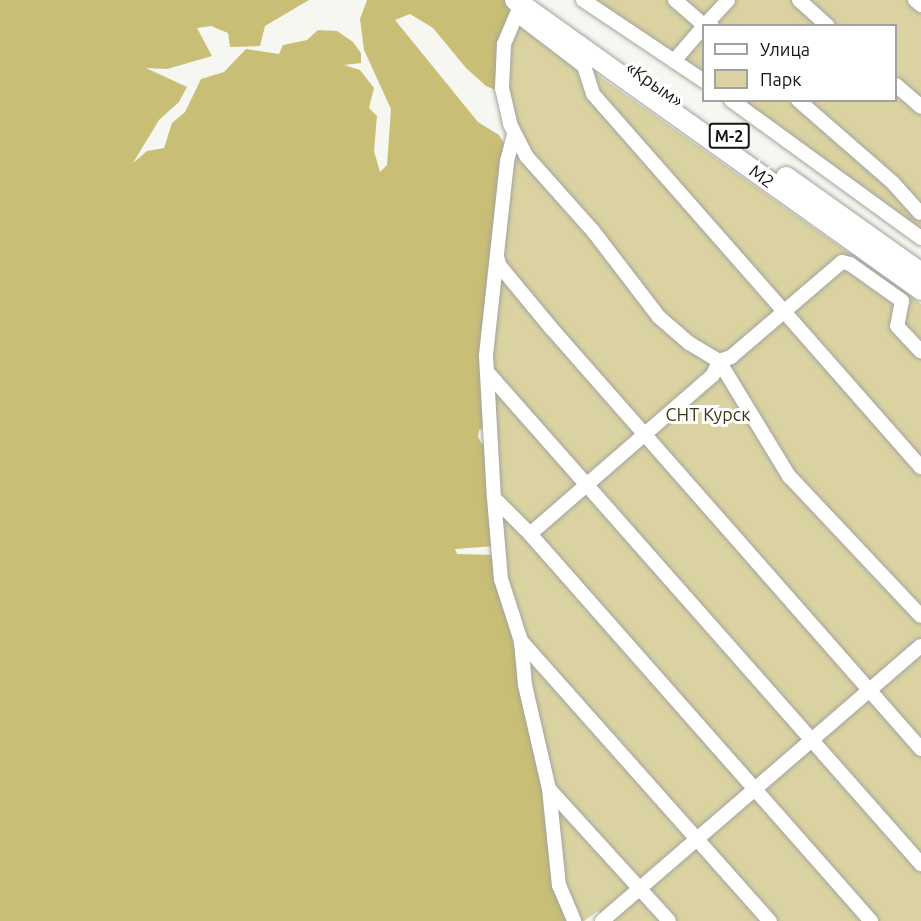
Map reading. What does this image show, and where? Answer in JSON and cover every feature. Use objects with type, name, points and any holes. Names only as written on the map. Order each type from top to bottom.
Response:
[{"type":"highway","name":"«Крым»","points":[[522,5],[921,273]]},
{"type":"highway","name":"М2","points":[[522,5],[921,290]]},
{"type":"street","points":[[583,0],[702,80]]},
{"type":"street","points":[[675,0],[702,24]]},
{"type":"street","points":[[706,24],[728,0]]},
{"type":"street","points":[[799,0],[826,24]]},
{"type":"street","points":[[915,0],[921,5]]},
{"type":"street","points":[[921,467],[593,94],[584,66],[522,5],[502,55],[505,108],[514,135],[548,183],[593,231],[659,317],[689,343],[719,361],[789,476],[921,616]]},
{"type":"street","points":[[674,61],[702,28]]},
{"type":"street","points":[[897,86],[921,107]]},
{"type":"street","points":[[734,102],[921,238]]},
{"type":"street","points":[[800,102],[893,183],[920,212],[909,229]]},
{"type":"street","points":[[514,135],[486,356],[494,498],[501,579],[521,641],[525,685],[549,789],[559,885],[574,921]]},
{"type":"street","points":[[497,255],[499,265],[510,279],[643,435],[921,749]]},
{"type":"street","points":[[530,534],[713,375],[719,361],[730,357],[837,264],[850,264],[902,301],[897,326],[921,352]]},
{"type":"street","points":[[488,373],[921,864]]},
{"type":"street","points":[[494,498],[530,534],[871,921]]},
{"type":"street","points":[[521,641],[770,921]]},
{"type":"street","points":[[602,921],[811,738],[921,646]]},
{"type":"street","points":[[549,789],[669,921]]},
{"type":"green space","points":[[587,0],[921,0],[921,236],[737,102],[897,102],[897,24],[702,24],[702,77]]},
{"type":"green space","name":"СНТ Курск","points":[[517,18],[921,304],[921,921],[607,921],[598,911],[584,921],[576,921],[570,908],[526,673],[539,658],[522,638],[502,575],[498,450],[490,369],[510,115],[505,54]]},
{"type":"shaded area","points":[[0,0],[309,0],[265,26],[260,46],[230,47],[228,33],[211,26],[197,28],[212,56],[167,69],[146,68],[187,87],[179,102],[159,120],[133,163],[147,151],[164,148],[172,123],[185,112],[201,79],[224,72],[246,49],[279,54],[283,45],[307,40],[318,30],[337,31],[353,42],[361,53],[361,63],[344,65],[360,70],[374,88],[369,108],[377,116],[374,151],[380,172],[387,165],[391,109],[364,50],[360,19],[367,0],[505,0],[512,4],[500,92],[486,86],[466,68],[433,28],[410,14],[395,20],[478,122],[499,135],[506,147],[487,426],[479,430],[478,437],[482,444],[491,447],[495,546],[455,549],[457,554],[495,555],[571,921],[0,921]]}]
